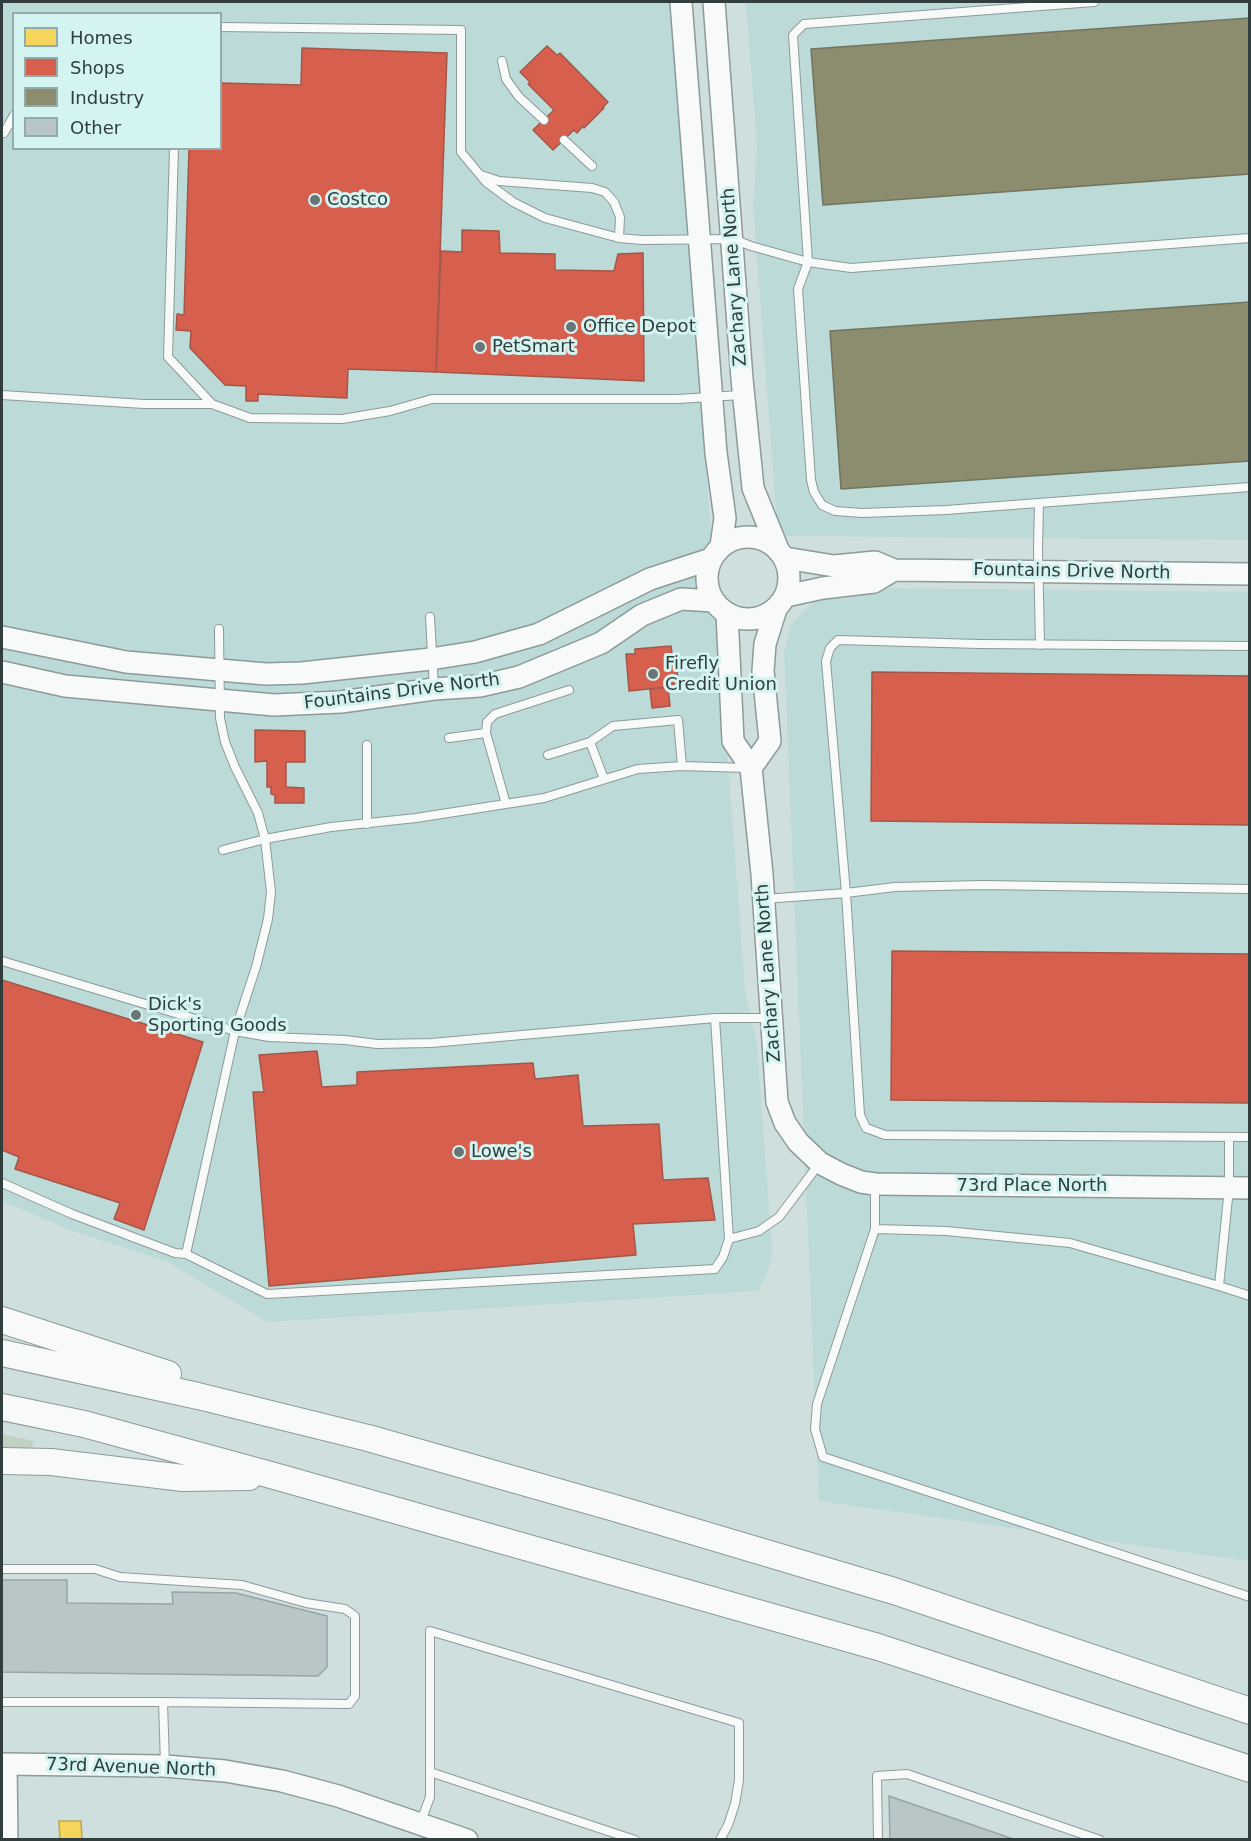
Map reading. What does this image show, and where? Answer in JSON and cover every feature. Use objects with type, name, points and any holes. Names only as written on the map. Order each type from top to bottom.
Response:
[{"type":"highway","points":[[2,1320],[368,1438]]},
{"type":"highway","points":[[2,1353],[198,1396],[368,1438],[618,1509],[894,1591],[1250,1711]]},
{"type":"highway","points":[[2,1407],[84,1424],[278,1477],[878,1647],[1250,1769]]},
{"type":"highway","points":[[2,1461],[51,1462],[183,1478],[278,1477]]},
{"type":"street","name":"Zachary Lane North","points":[[681,2],[716,453],[725,518],[716,553]]},
{"type":"street","name":"Zachary Lane North","points":[[714,2],[753,488],[781,553]]},
{"type":"street","points":[[751,768],[770,741],[763,671],[765,644],[790,583],[789,570],[781,553],[767,540],[755,537],[743,536],[731,540],[716,553],[707,570],[707,580],[709,591],[720,607],[739,618],[752,619],[765,616],[781,602]]},
{"type":"street","name":"Fountains Drive North","points":[[2,637],[126,662],[266,674],[302,674],[431,659],[475,652],[539,634],[650,579],[716,553]]},
{"type":"street","name":"Fountains Drive North","points":[[781,553],[834,566],[875,562],[894,570],[1250,574]]},
{"type":"street","name":"Fountains Drive North","points":[[781,602],[823,588],[874,582],[894,570]]},
{"type":"street","name":"Fountains Drive North","points":[[2,672],[65,686],[274,705],[341,702],[480,686],[519,677],[601,644],[642,615],[681,599],[720,607]]},
{"type":"street","name":"Zachary Lane North","points":[[720,607],[733,741],[751,768],[764,899],[777,1102],[785,1123],[798,1142],[820,1163]]},
{"type":"street","name":"73rd Place North","points":[[820,1163],[861,1182],[875,1184],[1239,1188]]},
{"type":"street","points":[[5,1764],[10,1839]]},
{"type":"street","name":"73rd Avenue North","points":[[5,1764],[165,1766],[225,1771],[282,1781],[338,1796],[467,1839]]},
{"type":"lane","points":[[1094,2],[804,24],[793,35],[808,262],[798,289],[811,480],[814,492],[822,505],[835,511],[862,513],[946,510],[1250,487]]},
{"type":"lane","points":[[222,27],[461,30],[460,152],[477,174],[513,202],[545,218],[619,238],[733,239],[808,262],[851,268],[1250,238]]},
{"type":"lane","points":[[502,61],[506,79],[519,97],[544,120]]},
{"type":"lane","points":[[3,133],[12,118]]},
{"type":"lane","points":[[564,140],[592,166]]},
{"type":"lane","points":[[174,150],[168,357],[212,404]]},
{"type":"lane","points":[[477,174],[499,181],[592,188],[604,192],[614,202],[620,217],[619,238]]},
{"type":"lane","points":[[2,395],[144,404],[212,404],[250,418],[342,419],[390,411],[432,399],[678,399],[744,394]]},
{"type":"lane","points":[[1039,503],[1040,645]]},
{"type":"lane","points":[[430,617],[434,690]]},
{"type":"lane","points":[[186,1254],[235,1031],[256,967],[268,920],[271,892],[265,839],[258,813],[225,742],[220,718],[219,629]]},
{"type":"lane","points":[[1250,646],[1040,645],[838,640],[830,648],[826,661],[846,893],[860,1115],[866,1128],[885,1135],[1250,1137]]},
{"type":"lane","points":[[506,804],[486,733],[486,722],[495,714],[569,690]]},
{"type":"lane","points":[[548,755],[590,742],[613,726],[678,720],[682,766]]},
{"type":"lane","points":[[449,738],[486,733]]},
{"type":"lane","points":[[590,742],[604,779]]},
{"type":"lane","points":[[367,745],[367,824]]},
{"type":"lane","points":[[223,850],[265,839],[331,827],[367,824],[544,798],[638,769],[682,766],[751,768]]},
{"type":"lane","points":[[764,899],[895,887],[982,885],[1250,889]]},
{"type":"lane","points":[[2,961],[235,1031],[268,1036],[377,1044],[421,1043],[715,1018],[772,1018]]},
{"type":"lane","points":[[2,1183],[72,1214],[175,1253],[186,1254],[267,1294],[715,1269],[723,1257],[729,1239],[715,1018]]},
{"type":"lane","points":[[1219,1286],[1239,1188],[1229,1137]]},
{"type":"lane","points":[[729,1239],[759,1231],[779,1217],[820,1163]]},
{"type":"lane","points":[[875,1184],[875,1229],[818,1404],[815,1429],[823,1457],[1250,1598]]},
{"type":"lane","points":[[875,1229],[946,1231],[1070,1243],[1250,1296]]},
{"type":"lane","points":[[2,1569],[95,1569],[120,1576],[242,1585],[306,1603],[345,1609],[355,1616],[356,1696],[349,1704],[2,1702]]},
{"type":"lane","points":[[420,1824],[430,1797],[430,1630],[739,1723],[739,1780],[735,1804],[728,1825],[720,1839]]},
{"type":"lane","points":[[163,1702],[165,1766]]},
{"type":"lane","points":[[430,1772],[635,1839]]},
{"type":"lane","points":[[878,1839],[877,1776],[907,1774],[1100,1839]]},
{"type":"shaded area","points":[[2,2],[671,2],[745,990],[757,1046],[772,1248],[770,1265],[758,1291],[268,1322],[168,1262],[70,1230],[2,1201]]},
{"type":"shaded area","points":[[745,2],[1249,2],[1249,540],[778,536],[753,205],[757,146]]},
{"type":"shaded area","points":[[871,588],[1249,592],[1249,1561],[819,1501],[784,651],[791,625],[818,596]]},
{"type":"green space","points":[[2,1434],[34,1441],[31,1449],[2,1447]]},
{"type":"building: Homes","points":[[59,1821],[81,1821],[82,1840],[60,1840]]},
{"type":"building: Shops","points":[[547,46],[557,55],[560,53],[608,102],[584,128],[583,126],[577,133],[574,130],[553,150],[533,130],[554,110],[528,84],[530,82],[520,72]]},
{"type":"building: Shops","name":"Costco","points":[[302,48],[447,53],[436,372],[348,369],[347,398],[258,394],[258,401],[246,401],[246,386],[225,385],[190,348],[191,331],[176,330],[177,314],[184,315],[189,150],[222,150],[222,83],[301,85]]},
{"type":"building: Shops","points":[[462,230],[499,231],[500,253],[555,254],[555,270],[614,271],[618,254],[643,253],[644,381],[436,372],[441,251],[462,252]]},
{"type":"building: Shops","name":"Firefly Credit Union","points":[[671,646],[672,654],[676,654],[678,684],[629,691],[626,654],[635,654],[635,649]]},
{"type":"building: Shops","points":[[872,672],[1250,676],[1250,825],[871,821]]},
{"type":"building: Shops","points":[[668,687],[670,706],[652,708],[650,689]]},
{"type":"building: Shops","points":[[255,730],[305,731],[305,762],[286,762],[286,787],[304,788],[304,803],[275,803],[275,795],[271,794],[271,787],[267,787],[267,761],[255,762]]},
{"type":"building: Shops","points":[[892,951],[1250,954],[1250,1103],[891,1100]]},
{"type":"building: Shops","points":[[2,980],[203,1042],[144,1230],[114,1219],[120,1203],[15,1169],[19,1157],[2,1150]]},
{"type":"building: Shops","name":"Lowe's","points":[[317,1051],[322,1087],[357,1085],[357,1072],[533,1063],[535,1079],[578,1075],[583,1126],[659,1124],[663,1180],[708,1178],[715,1220],[633,1224],[636,1255],[269,1286],[253,1092],[264,1092],[259,1055]]},
{"type":"building: Industry","points":[[1250,18],[1250,174],[823,205],[811,49]]},
{"type":"building: Industry","points":[[1250,302],[1250,461],[841,489],[830,331]]},
{"type":"building: Other","points":[[2,1580],[67,1580],[67,1603],[173,1604],[172,1592],[236,1593],[327,1616],[327,1667],[318,1676],[2,1672]]},
{"type":"building: Other","points":[[889,1796],[1016,1840],[890,1840]]},
{"type":"place","name":"Costco","points":[[315,200]]},
{"type":"place","name":"Office Depot","points":[[571,327]]},
{"type":"place","name":"PetSmart","points":[[480,347]]},
{"type":"place","name":"Firefly Credit Union","points":[[653,674]]},
{"type":"place","name":"Dick's Sporting Goods","points":[[136,1015]]},
{"type":"place","name":"Lowe's","points":[[459,1152]]}]
